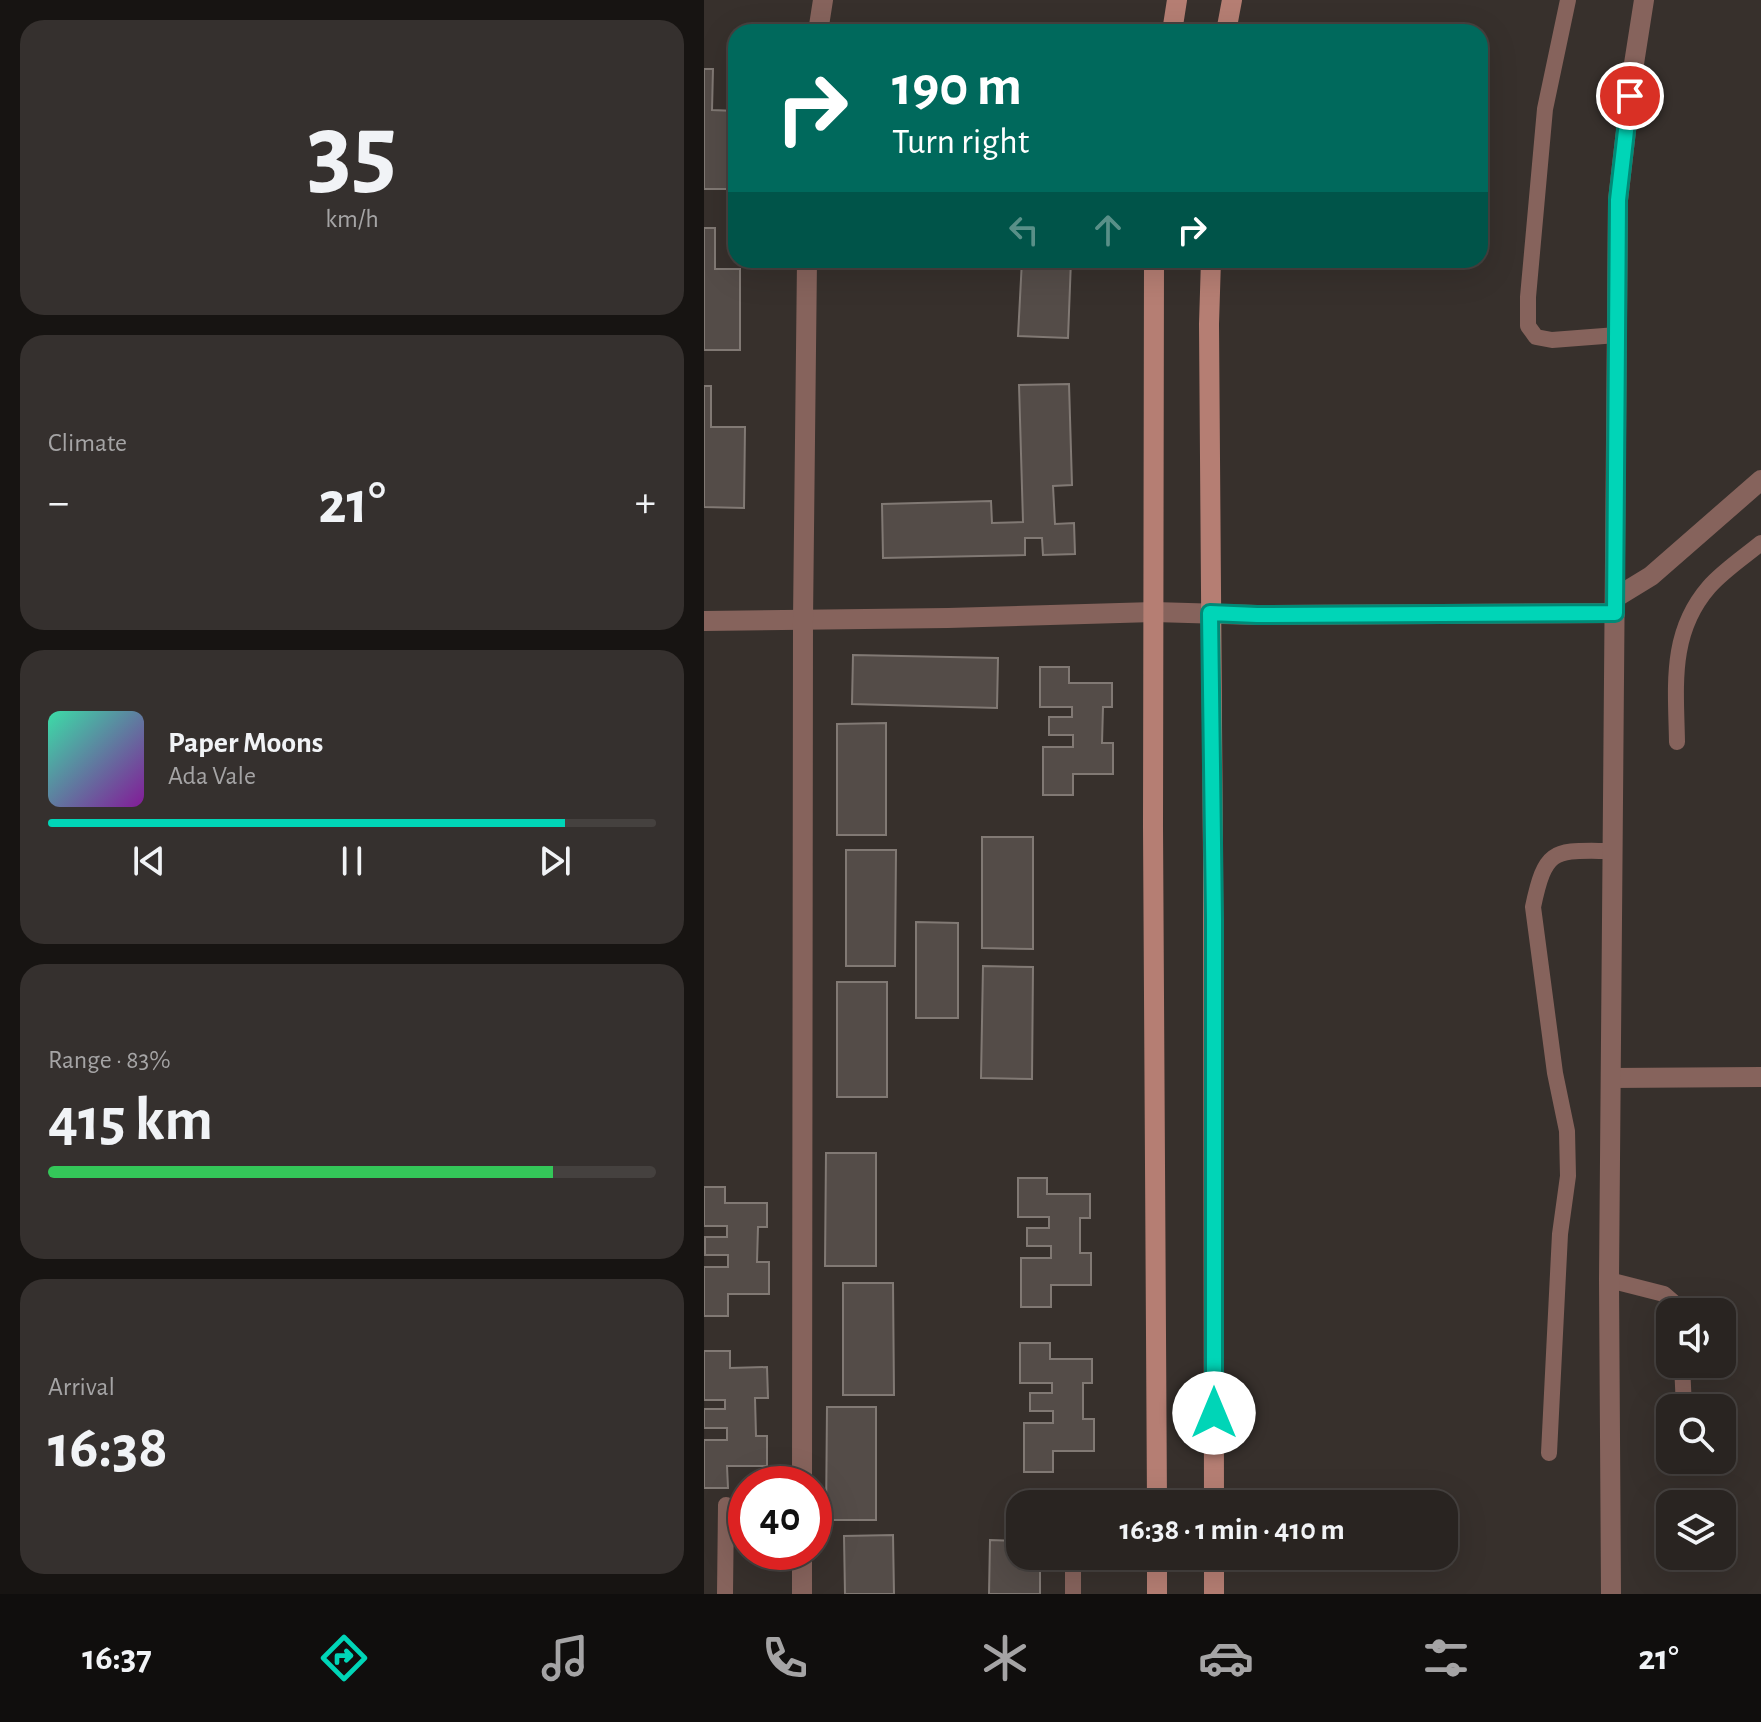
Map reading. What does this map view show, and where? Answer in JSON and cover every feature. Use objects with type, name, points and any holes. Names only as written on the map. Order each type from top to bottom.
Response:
[{"type":"street","points":[[819,24],[823,0]]},
{"type":"street","points":[[1173,24],[1177,0]]},
{"type":"street","points":[[1228,24],[1232,0]]},
{"type":"street","points":[[1611,1594],[1609,1280],[1618,200],[1644,0]]},
{"type":"street","points":[[802,1466],[803,620],[807,268]]},
{"type":"street","points":[[1154,268],[1157,1490]]},
{"type":"street","points":[[1211,268],[1214,1490]]},
{"type":"street","points":[[704,621],[1154,612],[1257,615],[1615,605],[1761,480]]},
{"type":"street","points":[[1611,1078],[1761,1077]]},
{"type":"street","points":[[802,1570],[802,1594]]},
{"type":"street","points":[[1157,1570],[1157,1594]]},
{"type":"street","points":[[1214,1570],[1214,1594]]},
{"type":"lane","points":[[1568,0],[1545,109],[1528,326],[1536,337],[1552,340],[1617,335]]},
{"type":"lane","points":[[1677,742],[1676,669],[1681,638],[1691,610],[1710,586],[1761,543]]},
{"type":"lane","points":[[1549,1453],[1560,1234],[1568,1176],[1567,1131],[1555,1073],[1533,907],[1539,880],[1548,860],[1566,851],[1613,851]]},
{"type":"lane","points":[[1609,1280],[1664,1294],[1669,1298]]},
{"type":"lane","points":[[725,1594],[726,1505]]},
{"type":"lane","points":[[1073,1570],[1073,1594]]},
{"type":"building","points":[[704,69],[713,69],[712,110],[728,111],[728,189],[704,189]]},
{"type":"building","points":[[704,228],[715,228],[715,269],[740,269],[740,350],[704,350]]},
{"type":"building","points":[[1022,268],[1071,268],[1068,338],[1018,336]]},
{"type":"building","points":[[1069,384],[1072,485],[1053,486],[1055,524],[1074,523],[1075,554],[1043,555],[1042,538],[1025,538],[1025,555],[883,558],[882,504],[991,501],[992,523],[1023,522],[1019,385]]},
{"type":"building","points":[[704,386],[711,386],[711,427],[745,427],[744,508],[704,507]]},
{"type":"building","points":[[853,655],[998,658],[997,708],[852,704]]},
{"type":"building","points":[[1040,667],[1069,667],[1069,683],[1112,683],[1112,707],[1103,707],[1102,743],[1113,743],[1113,774],[1073,774],[1073,795],[1043,795],[1043,747],[1073,747],[1073,735],[1049,735],[1049,717],[1072,717],[1072,707],[1040,707]]},
{"type":"building","points":[[886,723],[886,835],[837,835],[837,724]]},
{"type":"building","points":[[982,837],[1033,837],[1033,949],[982,948]]},
{"type":"building","points":[[846,850],[896,850],[895,966],[846,966]]},
{"type":"building","points":[[916,922],[958,923],[958,1018],[916,1018]]},
{"type":"building","points":[[983,966],[1033,967],[1032,1079],[981,1078]]},
{"type":"building","points":[[837,982],[887,982],[887,1097],[837,1097]]},
{"type":"building","points":[[826,1153],[876,1153],[876,1266],[825,1266]]},
{"type":"building","points":[[1018,1178],[1047,1178],[1047,1194],[1090,1194],[1090,1218],[1080,1218],[1080,1253],[1091,1253],[1091,1285],[1051,1285],[1051,1307],[1021,1307],[1021,1258],[1051,1258],[1051,1246],[1027,1246],[1027,1228],[1049,1228],[1049,1217],[1018,1217]]},
{"type":"building","points":[[704,1187],[725,1187],[725,1203],[767,1203],[767,1227],[758,1227],[757,1262],[769,1262],[769,1294],[728,1294],[728,1316],[704,1316],[704,1267],[728,1267],[728,1255],[705,1255],[705,1237],[727,1237],[727,1226],[704,1226]]},
{"type":"building","points":[[843,1283],[893,1283],[894,1395],[843,1395]]},
{"type":"building","points":[[1020,1343],[1050,1343],[1050,1359],[1092,1359],[1092,1383],[1083,1383],[1083,1419],[1094,1419],[1094,1451],[1053,1451],[1053,1472],[1024,1472],[1024,1423],[1053,1423],[1053,1411],[1030,1411],[1030,1393],[1052,1393],[1052,1383],[1020,1383]]},
{"type":"building","points":[[704,1351],[730,1351],[730,1368],[767,1367],[768,1398],[755,1398],[756,1436],[767,1436],[767,1466],[727,1466],[728,1488],[704,1488],[704,1440],[727,1440],[727,1428],[704,1428],[704,1409],[725,1409],[725,1400],[704,1400]]},
{"type":"building","points":[[827,1407],[876,1407],[876,1520],[832,1520],[832,1466],[826,1466]]},
{"type":"building","points":[[893,1535],[894,1594],[845,1594],[844,1536]]},
{"type":"building","points":[[990,1540],[1006,1541],[1006,1570],[1040,1570],[1040,1594],[989,1594]]},
{"type":"route","points":[[1214,1413],[1214,919],[1210,613],[1615,613],[1618,200],[1630,96]]}]
